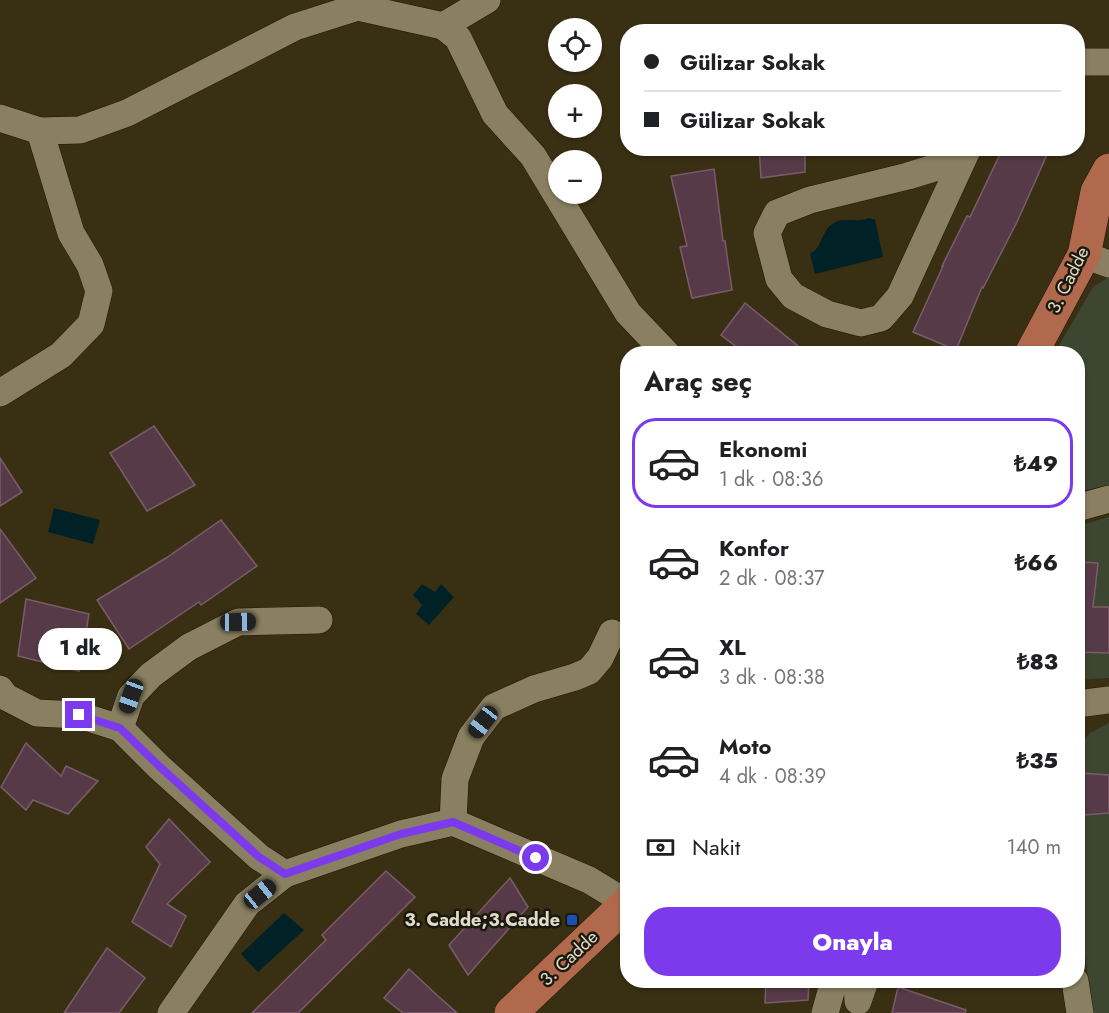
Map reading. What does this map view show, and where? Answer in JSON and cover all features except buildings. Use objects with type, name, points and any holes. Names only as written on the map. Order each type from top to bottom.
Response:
[{"type":"main road","name":"3. Cadde","points":[[1037,346],[1096,260],[1097,192],[1109,170]]},
{"type":"main road","name":"3. Cadde","points":[[518,1010],[620,910]]},
{"type":"street","points":[[443,26],[487,0]]},
{"type":"street","points":[[0,118],[40,130],[80,130],[127,113],[295,27],[356,4],[443,26],[458,38],[495,114],[534,156],[628,313],[659,346]]},
{"type":"street","points":[[1085,62],[1109,63]]},
{"type":"street","points":[[0,393],[61,355],[91,324],[99,291],[90,265],[71,233],[40,130]]},
{"type":"street","points":[[956,156],[937,167],[810,200],[777,213],[767,233],[779,279],[793,296],[827,314],[861,323],[880,318],[900,296],[964,156]]},
{"type":"street","points":[[1085,505],[1109,499]]},
{"type":"street","points":[[120,728],[131,696],[151,675],[189,647],[238,622],[319,620]]},
{"type":"street","points":[[453,822],[454,779],[471,737],[494,708],[534,689],[589,671],[600,658],[612,633]]},
{"type":"street","points":[[0,689],[6,697],[38,713],[79,715],[120,728],[259,857],[285,874]]},
{"type":"street","points":[[1085,705],[1109,700]]},
{"type":"street","points":[[171,1013],[247,904],[285,874],[401,834],[453,822],[589,880],[620,899]]},
{"type":"street","points":[[825,1013],[832,988]]},
{"type":"street","points":[[1076,988],[1080,1013]]},
{"type":"green space","points":[[1109,277],[1109,485],[1085,490],[1085,346],[1059,346],[1093,287]]},
{"type":"green space","points":[[1109,517],[1109,678],[1085,680],[1085,524]]},
{"type":"green space","points":[[1109,723],[1109,1013],[1092,1013],[1085,953],[1085,738],[1090,733]]},
{"type":"water","points":[[869,218],[875,220],[883,257],[815,274],[810,254],[817,248],[828,227],[836,221]]},
{"type":"water","points":[[54,508],[100,520],[93,544],[48,532]]},
{"type":"water","points":[[422,584],[435,592],[441,584],[454,597],[429,625],[416,614],[422,605],[413,595]]},
{"type":"water","points":[[284,913],[304,930],[258,972],[241,954]]},
{"type":"place","name":"3. Cadde;3.Cadde","points":[[572,920]]},
{"type":"route","points":[[79,715],[120,728],[259,857],[285,874],[401,834],[453,822],[536,858]]}]
